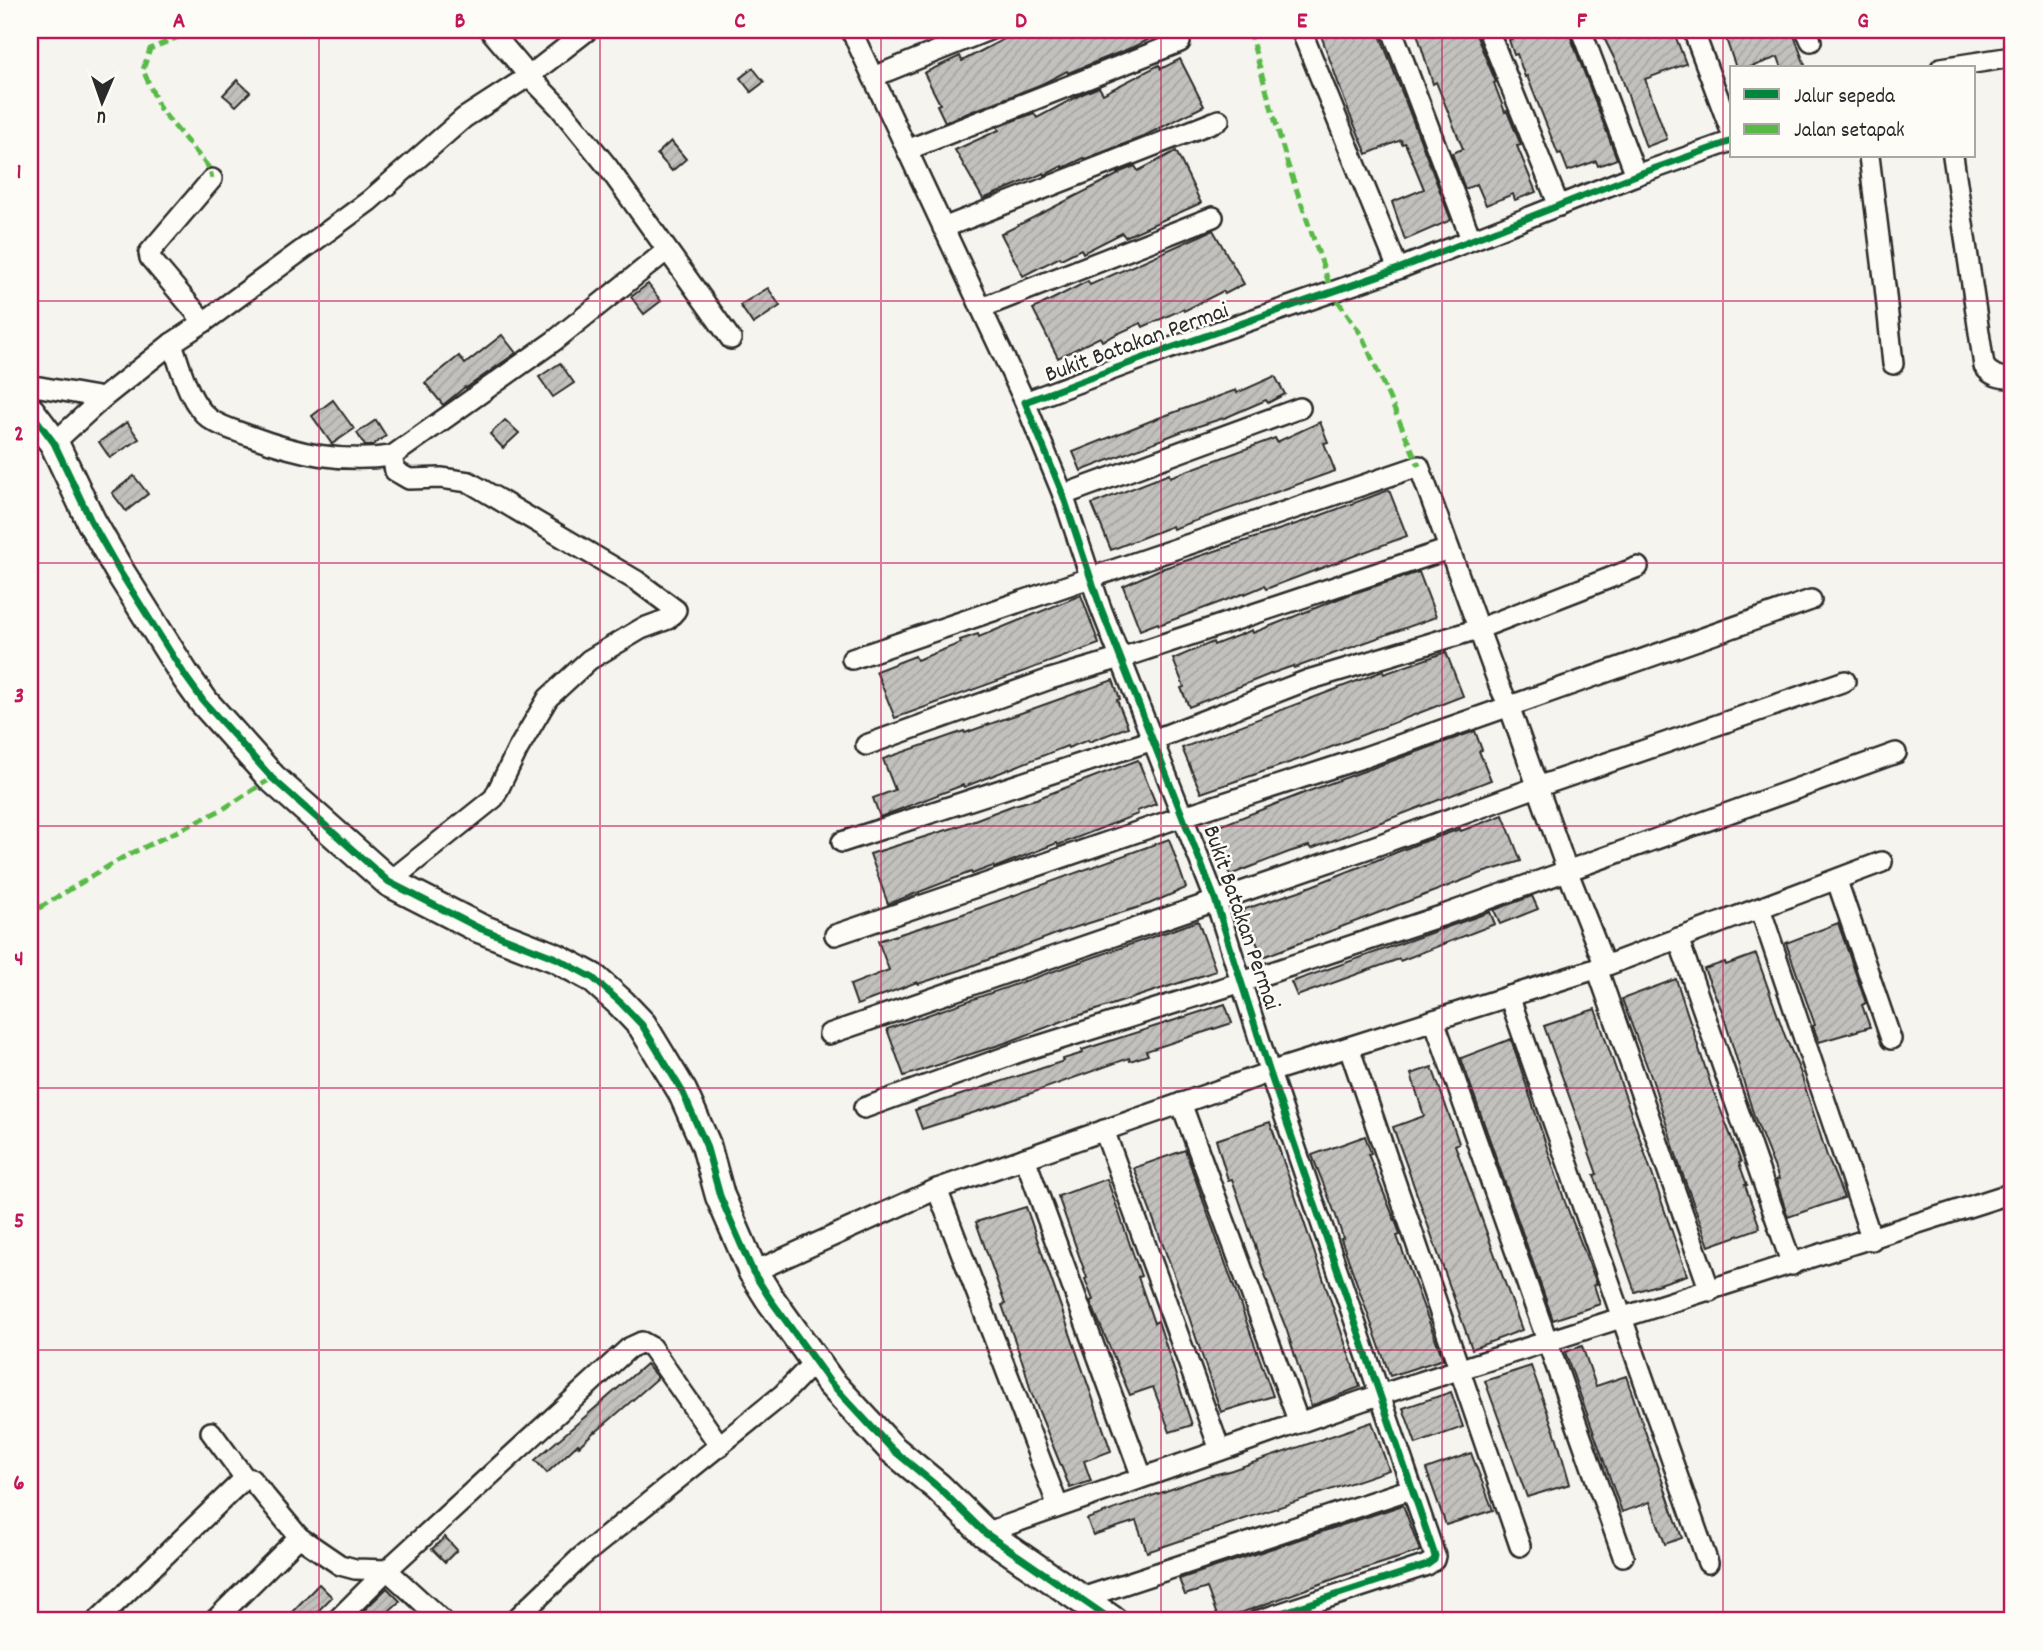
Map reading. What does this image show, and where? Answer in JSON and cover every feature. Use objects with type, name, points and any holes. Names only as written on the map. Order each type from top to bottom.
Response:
[{"type":"street","points":[[490,30],[528,76],[560,108],[607,166],[731,339]]},
{"type":"street","points":[[54,443],[103,398],[172,342],[204,322],[369,201],[464,118],[528,76],[588,30]]},
{"type":"street","points":[[850,30],[1025,402]]},
{"type":"street","points":[[873,77],[989,30]]},
{"type":"street","points":[[1301,30],[1398,269]]},
{"type":"street","points":[[1392,30],[1471,240]]},
{"type":"street","points":[[1488,30],[1559,206]]},
{"type":"street","points":[[1581,30],[1636,175]]},
{"type":"street","points":[[1693,30],[1730,129]]},
{"type":"street","points":[[907,150],[1180,42]]},
{"type":"street","points":[[1954,66],[2012,57]]},
{"type":"street","points":[[943,228],[1219,120]]},
{"type":"street","name":"Bukit Batakan Permai","points":[[1257,1621],[1427,1566],[1434,1560],[1270,1073],[1216,899],[1181,817],[1089,578],[1063,495],[1025,402],[1398,269],[1636,175],[1730,142]]},
{"type":"street","points":[[1869,158],[1893,364]]},
{"type":"street","points":[[1953,158],[1984,366],[1989,373],[2001,378],[2012,378]]},
{"type":"street","points":[[204,322],[150,258],[149,253],[212,179]]},
{"type":"street","points":[[981,308],[1213,217]]},
{"type":"street","points":[[172,342],[188,390],[209,418],[293,452],[362,460],[392,456],[554,341],[666,251]]},
{"type":"street","points":[[30,387],[103,398]]},
{"type":"street","points":[[1063,495],[1300,408]]},
{"type":"street","points":[[30,411],[54,443],[90,522],[204,702],[272,778],[389,882],[479,928],[556,958],[593,978],[642,1025],[682,1091],[706,1145],[720,1196],[753,1272],[814,1362],[859,1416],[985,1533],[1113,1621]]},
{"type":"street","points":[[389,882],[494,798],[518,749],[548,698],[589,660],[641,629],[668,619],[676,610],[637,582],[468,482],[441,478],[409,479],[395,471],[392,456]]},
{"type":"street","points":[[852,659],[1419,466],[1567,870],[1710,1291]]},
{"type":"street","points":[[866,745],[1049,679],[1121,658],[1449,549]]},
{"type":"street","points":[[842,842],[1153,740],[1308,680],[1478,629],[1638,567]]},
{"type":"street","points":[[835,935],[1365,757],[1811,600]]},
{"type":"street","points":[[829,1034],[1845,681]]},
{"type":"street","points":[[864,1108],[1019,1052],[1427,920],[1896,753]]},
{"type":"street","points":[[753,1272],[937,1189],[1270,1073],[1601,967],[1882,862]]},
{"type":"street","points":[[1837,881],[1891,1039]]},
{"type":"street","points":[[1760,908],[1872,1240]]},
{"type":"street","points":[[1678,939],[1791,1265]]},
{"type":"street","points":[[1509,996],[1708,1563]]},
{"type":"street","points":[[1434,1020],[1623,1556]]},
{"type":"street","points":[[1349,1047],[1520,1546]]},
{"type":"street","points":[[1181,1104],[1299,1423]]},
{"type":"street","points":[[1104,1130],[1220,1450]]},
{"type":"street","points":[[1025,1158],[1142,1477]]},
{"type":"street","points":[[937,1189],[1058,1506]]},
{"type":"street","points":[[985,1533],[1379,1395],[1872,1240],[2012,1193]]},
{"type":"street","points":[[336,1621],[387,1570],[629,1348],[642,1342],[651,1348],[720,1446]]},
{"type":"street","points":[[513,1621],[581,1557],[782,1395],[814,1362]]},
{"type":"street","points":[[211,1432],[245,1478],[251,1479],[299,1537],[340,1566],[387,1570],[443,1621]]},
{"type":"street","points":[[97,1621],[245,1478]]},
{"type":"street","points":[[1079,1599],[1411,1489]]},
{"type":"street","points":[[214,1621],[299,1537]]},
{"type":"building","points":[[1021,30],[1168,30],[1133,47],[1068,73],[1067,71],[1042,84],[945,122],[937,105],[940,104],[924,73],[960,56],[962,61]]},
{"type":"building","points":[[1319,30],[1378,30],[1451,220],[1405,240],[1392,202],[1424,189],[1413,162],[1401,140],[1367,154]]},
{"type":"building","points":[[1416,30],[1474,30],[1496,82],[1494,83],[1505,112],[1507,111],[1521,145],[1517,146],[1536,192],[1515,200],[1513,194],[1486,205],[1477,184],[1465,189],[1452,153],[1463,149],[1436,82],[1433,84]]},
{"type":"building","points":[[1508,30],[1568,30],[1617,159],[1598,166],[1596,161],[1568,171],[1561,153],[1558,154],[1517,54],[1514,55]]},
{"type":"building","points":[[1600,30],[1673,30],[1686,64],[1645,79],[1667,139],[1646,147],[1617,64]]},
{"type":"building","points":[[1723,30],[1792,30],[1805,66],[1781,66],[1778,57],[1753,66],[1735,66]]},
{"type":"building","points":[[1180,59],[1204,106],[1140,138],[1063,168],[1062,166],[983,199],[955,150],[999,130],[997,127],[1034,113],[1037,118],[1099,87],[1103,94],[1159,65],[1161,69]]},
{"type":"building","points":[[753,68],[764,82],[751,92],[740,78]]},
{"type":"building","points":[[237,80],[250,92],[236,106],[223,95]]},
{"type":"building","points":[[671,141],[686,159],[672,171],[657,154]]},
{"type":"building","points":[[1176,151],[1201,203],[1125,237],[1122,233],[1083,253],[1081,249],[1061,259],[1060,257],[1023,276],[1001,234],[1118,173],[1135,166],[1138,171]]},
{"type":"building","points":[[1213,230],[1244,284],[1143,327],[1141,323],[1102,341],[1100,337],[1058,358],[1033,309],[1088,281],[1090,285]]},
{"type":"building","points":[[648,284],[661,301],[644,314],[631,297]]},
{"type":"building","points":[[768,288],[780,306],[753,324],[740,305]]},
{"type":"building","points":[[502,335],[516,353],[443,405],[425,383],[459,356],[465,364]]},
{"type":"building","points":[[560,363],[574,383],[553,397],[539,377]]},
{"type":"building","points":[[1275,376],[1285,394],[1268,403],[1266,400],[1081,471],[1073,452],[1236,390],[1237,393]]},
{"type":"building","points":[[333,400],[354,429],[332,444],[312,416]]},
{"type":"building","points":[[376,420],[386,436],[371,446],[365,446],[357,433]]},
{"type":"building","points":[[505,420],[519,433],[503,448],[490,434]]},
{"type":"building","points":[[127,422],[139,439],[110,458],[99,442]]},
{"type":"building","points":[[1320,422],[1328,442],[1324,443],[1335,471],[1173,529],[1172,526],[1111,550],[1092,504],[1275,438],[1277,442]]},
{"type":"building","points":[[134,476],[148,494],[126,511],[112,493]]},
{"type":"building","points":[[1389,490],[1407,536],[1266,589],[1264,586],[1140,630],[1123,586],[1158,570]]},
{"type":"building","points":[[1419,572],[1436,617],[1273,673],[1189,707],[1173,659],[1213,642],[1214,645],[1252,630],[1253,633],[1348,595]]},
{"type":"building","points":[[1081,595],[1099,644],[895,718],[876,671],[915,656],[917,660],[961,643],[960,640],[978,634],[979,637]]},
{"type":"building","points":[[1446,652],[1463,696],[1303,758],[1201,793],[1182,748],[1383,671],[1384,674]]},
{"type":"building","points":[[1113,680],[1120,699],[1117,700],[1128,727],[1089,742],[1088,740],[1068,748],[1067,746],[880,817],[873,798],[895,790],[883,759]]},
{"type":"building","points":[[1475,731],[1482,750],[1479,751],[1491,780],[1311,849],[1309,846],[1289,852],[1230,875],[1212,829]]},
{"type":"building","points":[[1138,760],[1156,804],[1137,811],[1138,814],[1058,845],[1057,843],[994,868],[993,866],[972,874],[971,872],[888,904],[870,854],[1036,799]]},
{"type":"building","points":[[1503,815],[1521,861],[1482,873],[1263,957],[1242,910]]},
{"type":"building","points":[[1169,839],[1186,888],[1149,904],[1064,931],[857,1005],[850,985],[889,970],[878,941],[960,915]]},
{"type":"building","points":[[1532,896],[1538,909],[1500,924],[1494,910]]},
{"type":"building","points":[[1490,912],[1495,924],[1400,961],[1399,959],[1297,996],[1291,982]]},
{"type":"building","points":[[1198,921],[1216,971],[904,1076],[887,1029]]},
{"type":"building","points":[[1838,923],[1866,1003],[1862,1005],[1870,1027],[1819,1042],[1786,943]]},
{"type":"building","points":[[1756,954],[1844,1198],[1788,1217],[1776,1180],[1779,1179],[1754,1116],[1722,1011],[1704,969],[1725,962],[1726,965]]},
{"type":"building","points":[[1676,979],[1711,1085],[1741,1162],[1739,1163],[1745,1185],[1760,1228],[1709,1246],[1622,999]]},
{"type":"building","points":[[1225,1004],[1232,1023],[1146,1051],[1148,1055],[1130,1061],[1129,1058],[922,1129],[915,1110],[1064,1061],[1063,1059],[1083,1053],[1082,1050]]},
{"type":"building","points":[[1595,1009],[1687,1275],[1635,1292],[1594,1175],[1597,1174],[1544,1026]]},
{"type":"building","points":[[1511,1039],[1565,1202],[1597,1284],[1594,1285],[1600,1304],[1553,1320],[1461,1058]]},
{"type":"building","points":[[1432,1067],[1459,1143],[1455,1145],[1522,1330],[1472,1349],[1393,1127],[1424,1116],[1411,1074]]},
{"type":"building","points":[[1270,1122],[1360,1387],[1311,1406],[1286,1328],[1232,1179],[1228,1180],[1216,1140]]},
{"type":"building","points":[[1365,1136],[1371,1153],[1368,1154],[1398,1228],[1400,1235],[1397,1236],[1443,1359],[1390,1376],[1341,1239],[1343,1238],[1336,1216],[1312,1155]]},
{"type":"building","points":[[1185,1150],[1273,1396],[1221,1412],[1181,1293],[1134,1168]]},
{"type":"building","points":[[1107,1179],[1141,1276],[1138,1277],[1154,1323],[1158,1321],[1192,1425],[1170,1432],[1153,1387],[1130,1395],[1090,1301],[1093,1300],[1085,1279],[1087,1278],[1058,1196]]},
{"type":"building","points":[[1026,1207],[1111,1451],[1084,1461],[1091,1481],[1070,1488],[1031,1392],[1002,1305],[1005,1304],[976,1222]]},
{"type":"building","points":[[1582,1346],[1596,1386],[1626,1376],[1682,1538],[1665,1544],[1650,1502],[1622,1512],[1565,1352]]},
{"type":"building","points":[[646,1364],[658,1378],[547,1473],[535,1460]]},
{"type":"building","points":[[1531,1366],[1570,1484],[1527,1497],[1485,1381]]},
{"type":"building","points":[[1451,1392],[1463,1427],[1416,1444],[1403,1408]]},
{"type":"building","points":[[1372,1422],[1389,1470],[1147,1552],[1136,1521],[1093,1535],[1087,1519],[1208,1476]]},
{"type":"building","points":[[1471,1453],[1493,1510],[1446,1525],[1426,1469]]},
{"type":"building","points":[[1403,1505],[1420,1551],[1219,1621],[1207,1588],[1185,1595],[1179,1579]]},
{"type":"building","points":[[445,1537],[457,1550],[445,1562],[432,1549]]},
{"type":"building","points":[[319,1584],[332,1597],[308,1621],[298,1621],[290,1614]]},
{"type":"building","points":[[387,1588],[400,1601],[378,1621],[353,1621]]},
{"type":"marked path","points":[[195,30],[150,49],[143,70],[160,109],[210,169],[212,179]]},
{"type":"marked path","points":[[1249,30],[1287,162],[1332,292],[1362,336],[1419,466]]},
{"type":"marked path","points":[[30,920],[39,908],[122,858],[223,809],[272,778]]},
{"type":"cycle path","points":[[1257,1621],[1427,1565],[1435,1556],[1270,1073],[1215,899],[1100,606],[1063,495],[1025,402],[1398,269],[1636,175],[1730,142]]},
{"type":"cycle path","points":[[30,411],[54,443],[91,521],[186,677],[204,702],[272,778],[389,882],[479,928],[556,958],[593,978],[621,1003],[642,1025],[682,1091],[706,1145],[720,1196],[753,1272],[830,1382],[892,1449],[938,1487],[985,1533],[1113,1621]]}]
